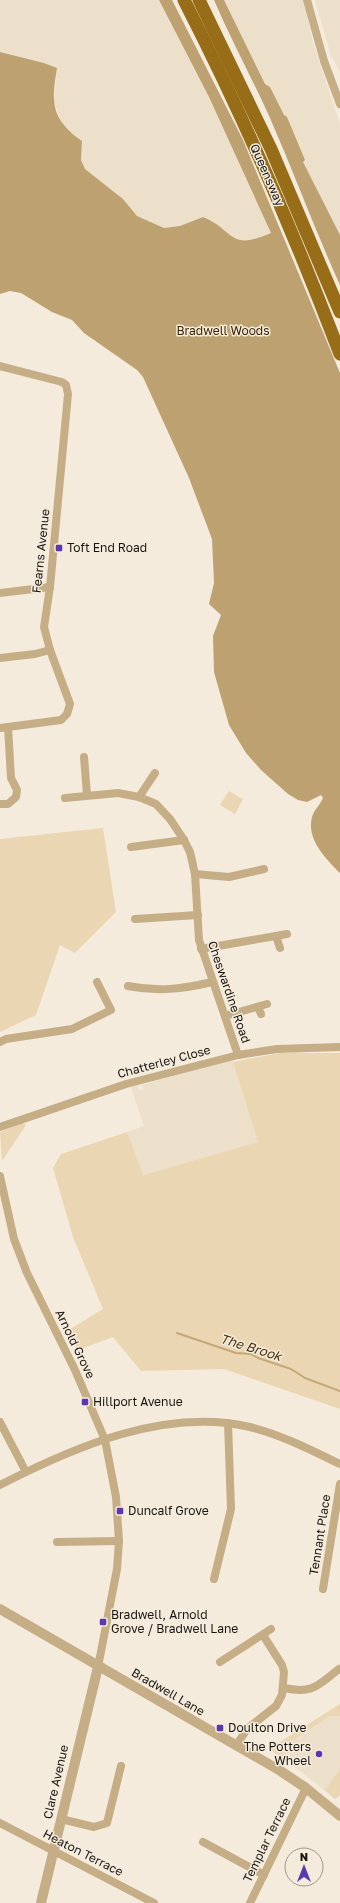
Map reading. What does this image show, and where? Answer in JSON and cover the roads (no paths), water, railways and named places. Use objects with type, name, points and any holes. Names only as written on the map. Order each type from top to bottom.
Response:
[{"type":"highway","points":[[179,0],[216,62]]},
{"type":"highway","name":"Queensway","points":[[184,0],[216,62],[304,260],[340,354]]},
{"type":"highway","name":"Queensway","points":[[199,0],[249,101],[308,234],[340,312]]},
{"type":"highway","points":[[209,0],[284,162],[308,234]]},
{"type":"street","points":[[307,0],[324,61],[340,104]]},
{"type":"street","name":"Fearns Avenue","points":[[0,366],[62,382],[66,385],[68,394],[50,587],[44,627],[50,650],[70,704],[67,714],[61,720],[4,728]]},
{"type":"street","points":[[0,593],[50,587]]},
{"type":"street","points":[[0,658],[35,654],[50,650]]},
{"type":"street","points":[[0,804],[8,804],[16,797],[17,790],[11,778],[4,728]]},
{"type":"street","points":[[84,757],[87,795]]},
{"type":"street","points":[[139,797],[155,773]]},
{"type":"street","name":"Cheswardine Road","points":[[65,798],[87,795],[118,794],[139,797],[156,804],[170,819],[190,852],[195,874],[199,940],[201,949],[238,1054]]},
{"type":"street","points":[[131,847],[184,840]]},
{"type":"street","points":[[195,874],[229,877],[264,869]]},
{"type":"street","points":[[134,919],[198,915]]},
{"type":"street","points":[[201,949],[287,934]]},
{"type":"street","points":[[276,936],[280,948]]},
{"type":"street","points":[[0,1042],[6,1039],[72,1029],[111,1010],[96,982]]},
{"type":"street","points":[[128,986],[169,990],[183,989],[212,982]]},
{"type":"street","points":[[225,1016],[259,1010],[266,1004]]},
{"type":"street","name":"Chatterley Close","points":[[0,1127],[126,1084],[238,1054],[277,1048],[340,1047]]},
{"type":"street","name":"Arnold Grove","points":[[0,1176],[14,1239],[27,1273],[75,1370],[105,1440],[116,1498],[119,1541],[117,1569],[98,1667]]},
{"type":"street","points":[[0,1485],[26,1472],[105,1440],[156,1425],[176,1422],[200,1421],[228,1423],[267,1432],[340,1464]]},
{"type":"street","points":[[0,1422],[26,1472]]},
{"type":"street","points":[[214,1579],[231,1509],[228,1423]]},
{"type":"street","name":"Tennant Place","points":[[323,1589],[340,1484]]},
{"type":"street","points":[[58,1542],[119,1541]]},
{"type":"street","name":"Bradwell Lane","points":[[1,1614],[98,1667],[236,1746],[306,1788],[340,1816]]},
{"type":"street","points":[[220,1662],[271,1629]]},
{"type":"street","points":[[236,1746],[247,1729],[276,1706],[284,1688],[284,1672],[282,1665],[263,1635]]},
{"type":"street","name":"Clare Avenue","points":[[41,1903],[98,1667]]},
{"type":"street","points":[[284,1688],[302,1691],[309,1690],[339,1669]]},
{"type":"street","points":[[61,1819],[94,1827],[107,1823],[121,1766]]},
{"type":"street","name":"Templar Terrace","points":[[250,1903],[306,1788]]},
{"type":"street","name":"Heaton Terrace","points":[[0,1823],[53,1852],[154,1903]]},
{"type":"street","points":[[203,1842],[264,1875]]},
{"type":"waterway","name":"The Brook","points":[[177,1333],[236,1353],[251,1354],[258,1358],[291,1369],[305,1378],[340,1391]]},
{"type":"place","name":"Toft End Road","points":[[59,548]]},
{"type":"place","name":"Hillport Avenue","points":[[85,1402]]},
{"type":"place","name":"Duncalf Grove","points":[[120,1511]]},
{"type":"place","name":"Bradwell, Arnold Grove / Bradwell Lane","points":[[103,1622]]},
{"type":"place","name":"Doulton Drive","points":[[220,1728]]},
{"type":"place","name":"The Potters Wheel","points":[[319,1754]]},
{"type":"park label","name":"Bradwell Woods","points":[[223,331]]}]
